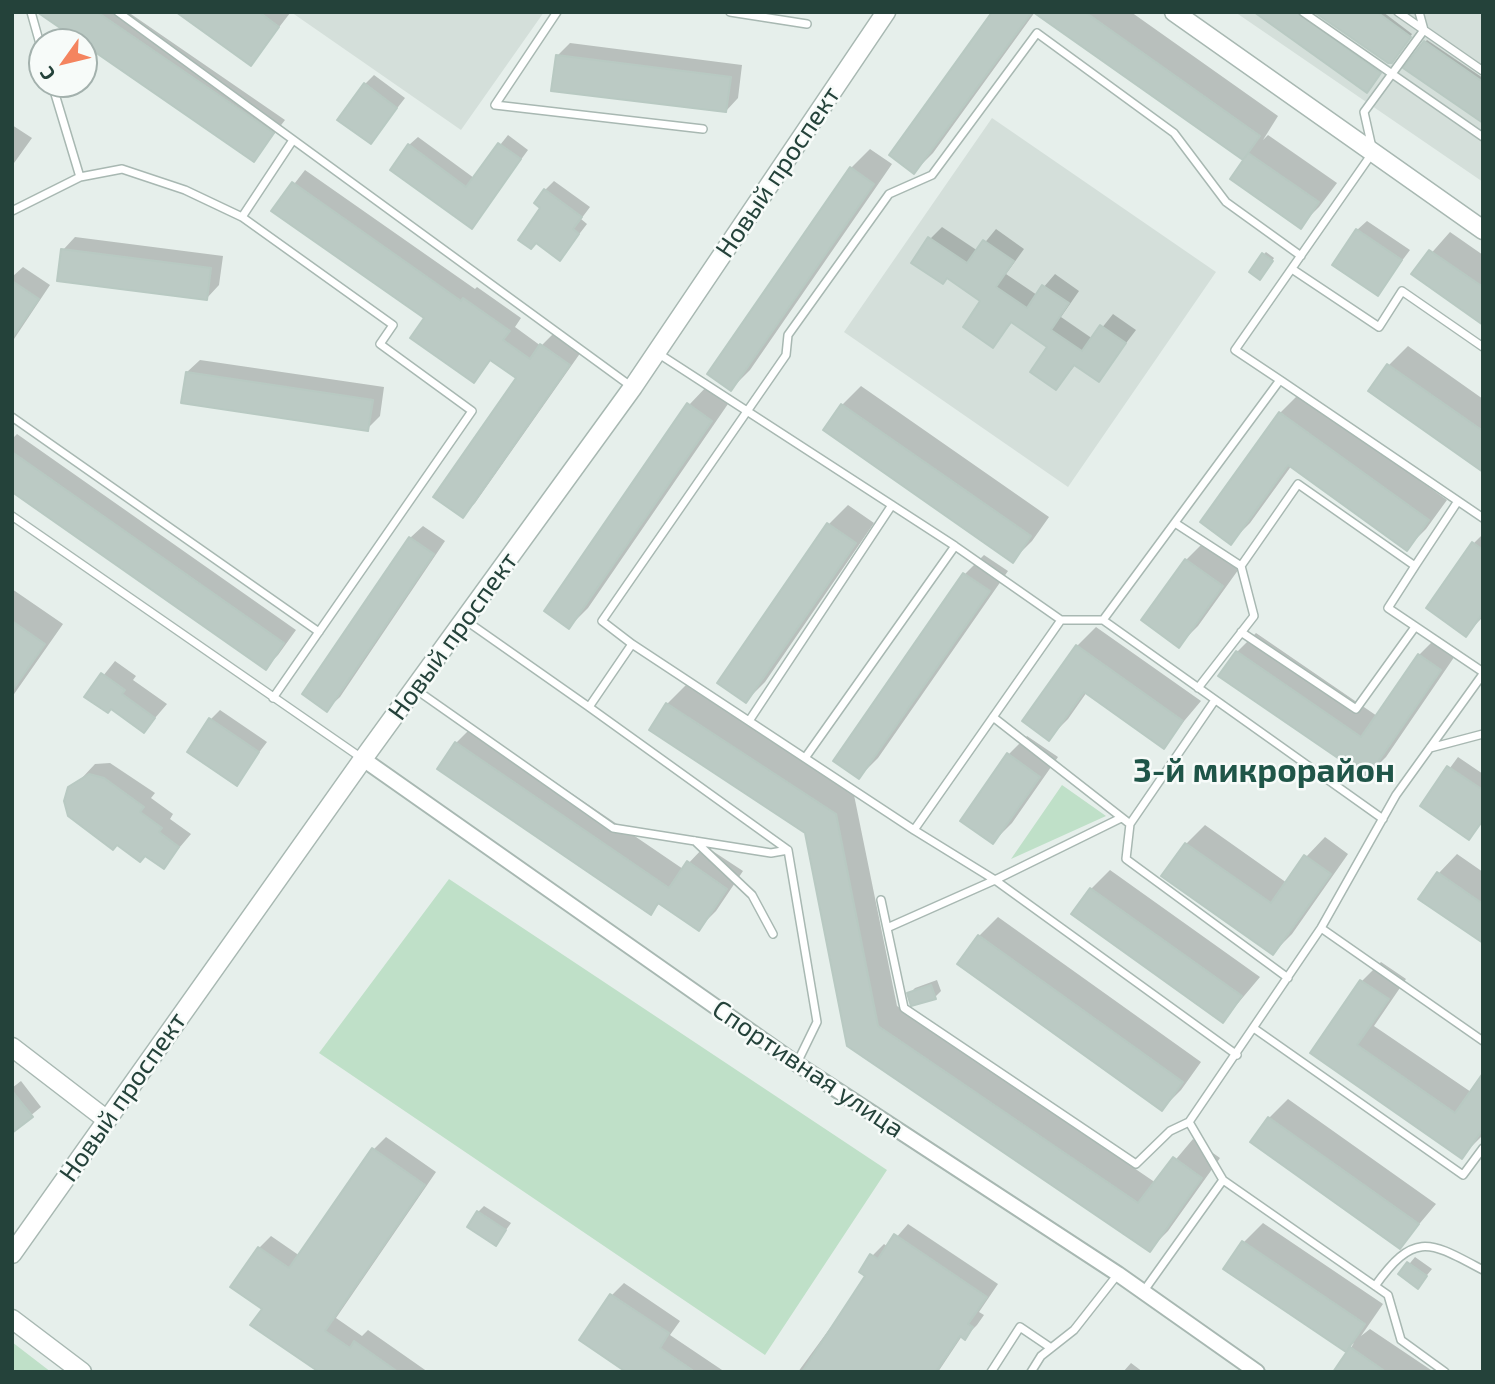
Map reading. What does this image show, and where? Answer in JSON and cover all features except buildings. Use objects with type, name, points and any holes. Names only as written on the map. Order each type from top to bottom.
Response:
[{"type":"street","name":"Новый проспект","points":[[12,1255],[363,759],[633,387],[886,12]]},
{"type":"street","points":[[1174,12],[1483,230]]},
{"type":"street","name":"Спортивная улица","points":[[363,759],[797,1064],[1118,1274],[1257,1372]]},
{"type":"street","points":[[12,1047],[107,1120]]},
{"type":"street","points":[[12,1319],[82,1372]]},
{"type":"lane","points":[[118,12],[633,387]]},
{"type":"lane","points":[[557,12],[495,106],[703,129]]},
{"type":"lane","points":[[730,12],[807,24]]},
{"type":"lane","points":[[1304,12],[1483,137]]},
{"type":"lane","points":[[1398,12],[1483,71]]},
{"type":"lane","points":[[1419,12],[1424,30]]},
{"type":"lane","points":[[1424,30],[1364,112],[1373,152],[1235,350],[1483,518]]},
{"type":"lane","points":[[1237,1055],[995,880],[748,721],[602,621],[786,355],[789,335],[889,194],[932,175],[1037,33],[1174,133],[1226,202],[1301,256]]},
{"type":"lane","points":[[56,98],[80,177]]},
{"type":"lane","points":[[242,217],[293,140]]},
{"type":"lane","points":[[12,211],[80,177],[121,169],[185,190],[242,217],[393,325],[380,344],[472,411],[273,698]]},
{"type":"lane","points":[[1292,269],[1379,327],[1402,291],[1483,347]]},
{"type":"lane","points":[[656,352],[955,546],[1061,620],[1103,620],[1382,819]]},
{"type":"lane","points":[[1103,620],[1280,380]]},
{"type":"lane","points":[[12,417],[319,632]]},
{"type":"lane","points":[[1241,566],[1298,484],[1415,566]]},
{"type":"lane","points":[[881,900],[904,1008],[1136,1164],[1170,1131],[1189,1122],[1237,1055],[1321,928],[1382,819],[1482,673],[1388,608],[1458,501]]},
{"type":"lane","points":[[748,721],[892,505]]},
{"type":"lane","points":[[12,516],[363,759]]},
{"type":"lane","points":[[1175,523],[1241,566],[1254,616],[1198,688]]},
{"type":"lane","points":[[805,758],[955,546]]},
{"type":"lane","points":[[464,620],[788,850],[817,1022],[797,1064]]},
{"type":"lane","points":[[914,830],[1061,620]]},
{"type":"lane","points":[[1241,632],[1356,709],[1415,627]]},
{"type":"lane","points":[[589,707],[632,644]]},
{"type":"lane","points":[[414,688],[612,828],[771,853],[788,850]]},
{"type":"lane","points":[[1215,700],[1130,824],[1126,859],[1288,978]]},
{"type":"lane","points":[[993,717],[1130,824]]},
{"type":"lane","points":[[1429,748],[1483,734]]},
{"type":"lane","points":[[887,928],[995,880],[1121,818]]},
{"type":"lane","points":[[695,841],[752,895],[774,934]]},
{"type":"lane","points":[[1321,928],[1483,1041]]},
{"type":"lane","points":[[1255,1029],[1463,1175],[1483,1148]]},
{"type":"lane","points":[[1189,1122],[1223,1180],[1388,1294],[1401,1340],[1445,1372]]},
{"type":"lane","points":[[1143,1292],[1223,1180]]},
{"type":"lane","points":[[1375,1286],[1391,1263],[1417,1246],[1436,1245],[1483,1270]]},
{"type":"lane","points":[[1031,1372],[1041,1356],[1074,1329],[1118,1274]]},
{"type":"lane","points":[[991,1372],[1020,1327],[1051,1348]]},
{"type":"shaded area","points":[[291,12],[544,12],[461,130]]},
{"type":"shaded area","points":[[1235,12],[1483,12],[1483,182]]},
{"type":"shaded area","points":[[992,118],[1216,272],[1068,487],[844,332]]},
{"type":"green space","points":[[1062,785],[1106,816],[1011,859]]},
{"type":"green space","points":[[449,879],[887,1170],[765,1355],[319,1053]]},
{"type":"green space","points":[[12,1342],[51,1372],[12,1372]]},
{"type":"district","name":"3-й микрорайон","points":[[1264,771]]}]
